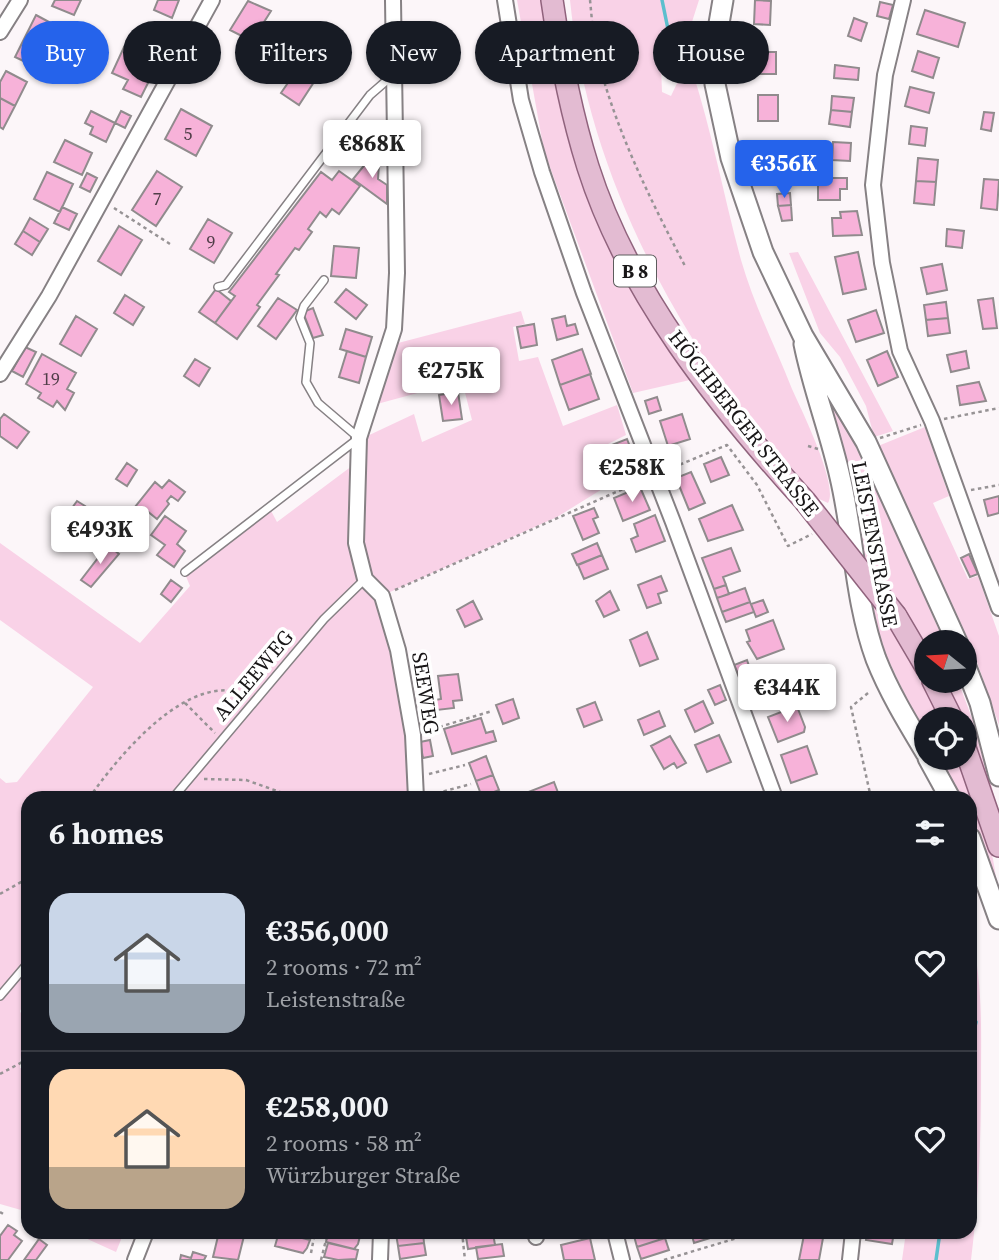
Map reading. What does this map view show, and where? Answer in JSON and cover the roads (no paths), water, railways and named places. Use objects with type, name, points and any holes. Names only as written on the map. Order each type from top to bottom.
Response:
[{"type":"main road","name":"HÖCHBERGER STRASSE","points":[[552,0],[560,60],[588,168],[620,242],[655,307],[690,360],[896,616],[914,647]]},
{"type":"main road","name":"LEISTENSTRASSE","points":[[723,0],[716,41],[715,84],[731,158],[763,252],[803,336],[866,442],[952,630]]},
{"type":"main road","name":"LEISTENSTRASSE","points":[[803,336],[811,380],[840,475],[867,627],[876,659],[914,732]]},
{"type":"main road","points":[[976,693],[999,776]]},
{"type":"main road","points":[[935,770],[946,791]]},
{"type":"main road","points":[[973,770],[999,846]]},
{"type":"main road","points":[[977,858],[999,919]]},
{"type":"street","points":[[0,32],[20,0]]},
{"type":"street","points":[[0,374],[49,296],[212,0]]},
{"type":"street","points":[[393,0],[393,21]]},
{"type":"street","points":[[505,0],[521,100],[542,172],[584,293],[772,791]]},
{"type":"street","points":[[902,0],[885,75],[873,184],[882,263],[900,351],[932,421],[999,608]]},
{"type":"street","points":[[365,579],[356,543],[359,438],[394,329],[397,260],[394,84]]},
{"type":"street","name":"SEEWEG","points":[[365,579],[382,596],[401,661],[413,735],[417,791]]},
{"type":"street","points":[[135,1260],[143,1239]]},
{"type":"street","points":[[380,1260],[381,1239]]},
{"type":"street","points":[[617,1239],[622,1260]]},
{"type":"street","points":[[850,1260],[852,1239]]},
{"type":"lane","points":[[218,287],[226,285],[370,96],[383,84]]},
{"type":"lane","points":[[185,572],[359,438],[318,403],[306,382],[310,343],[300,318],[304,306],[324,280]]},
{"type":"lane","name":"ALLEEWEG","points":[[179,791],[324,619],[365,579]]},
{"type":"lane","points":[[0,996],[21,971]]},
{"type":"waterway","points":[[662,0],[666,21]]},
{"type":"waterway","points":[[936,1260],[939,1239]]}]
